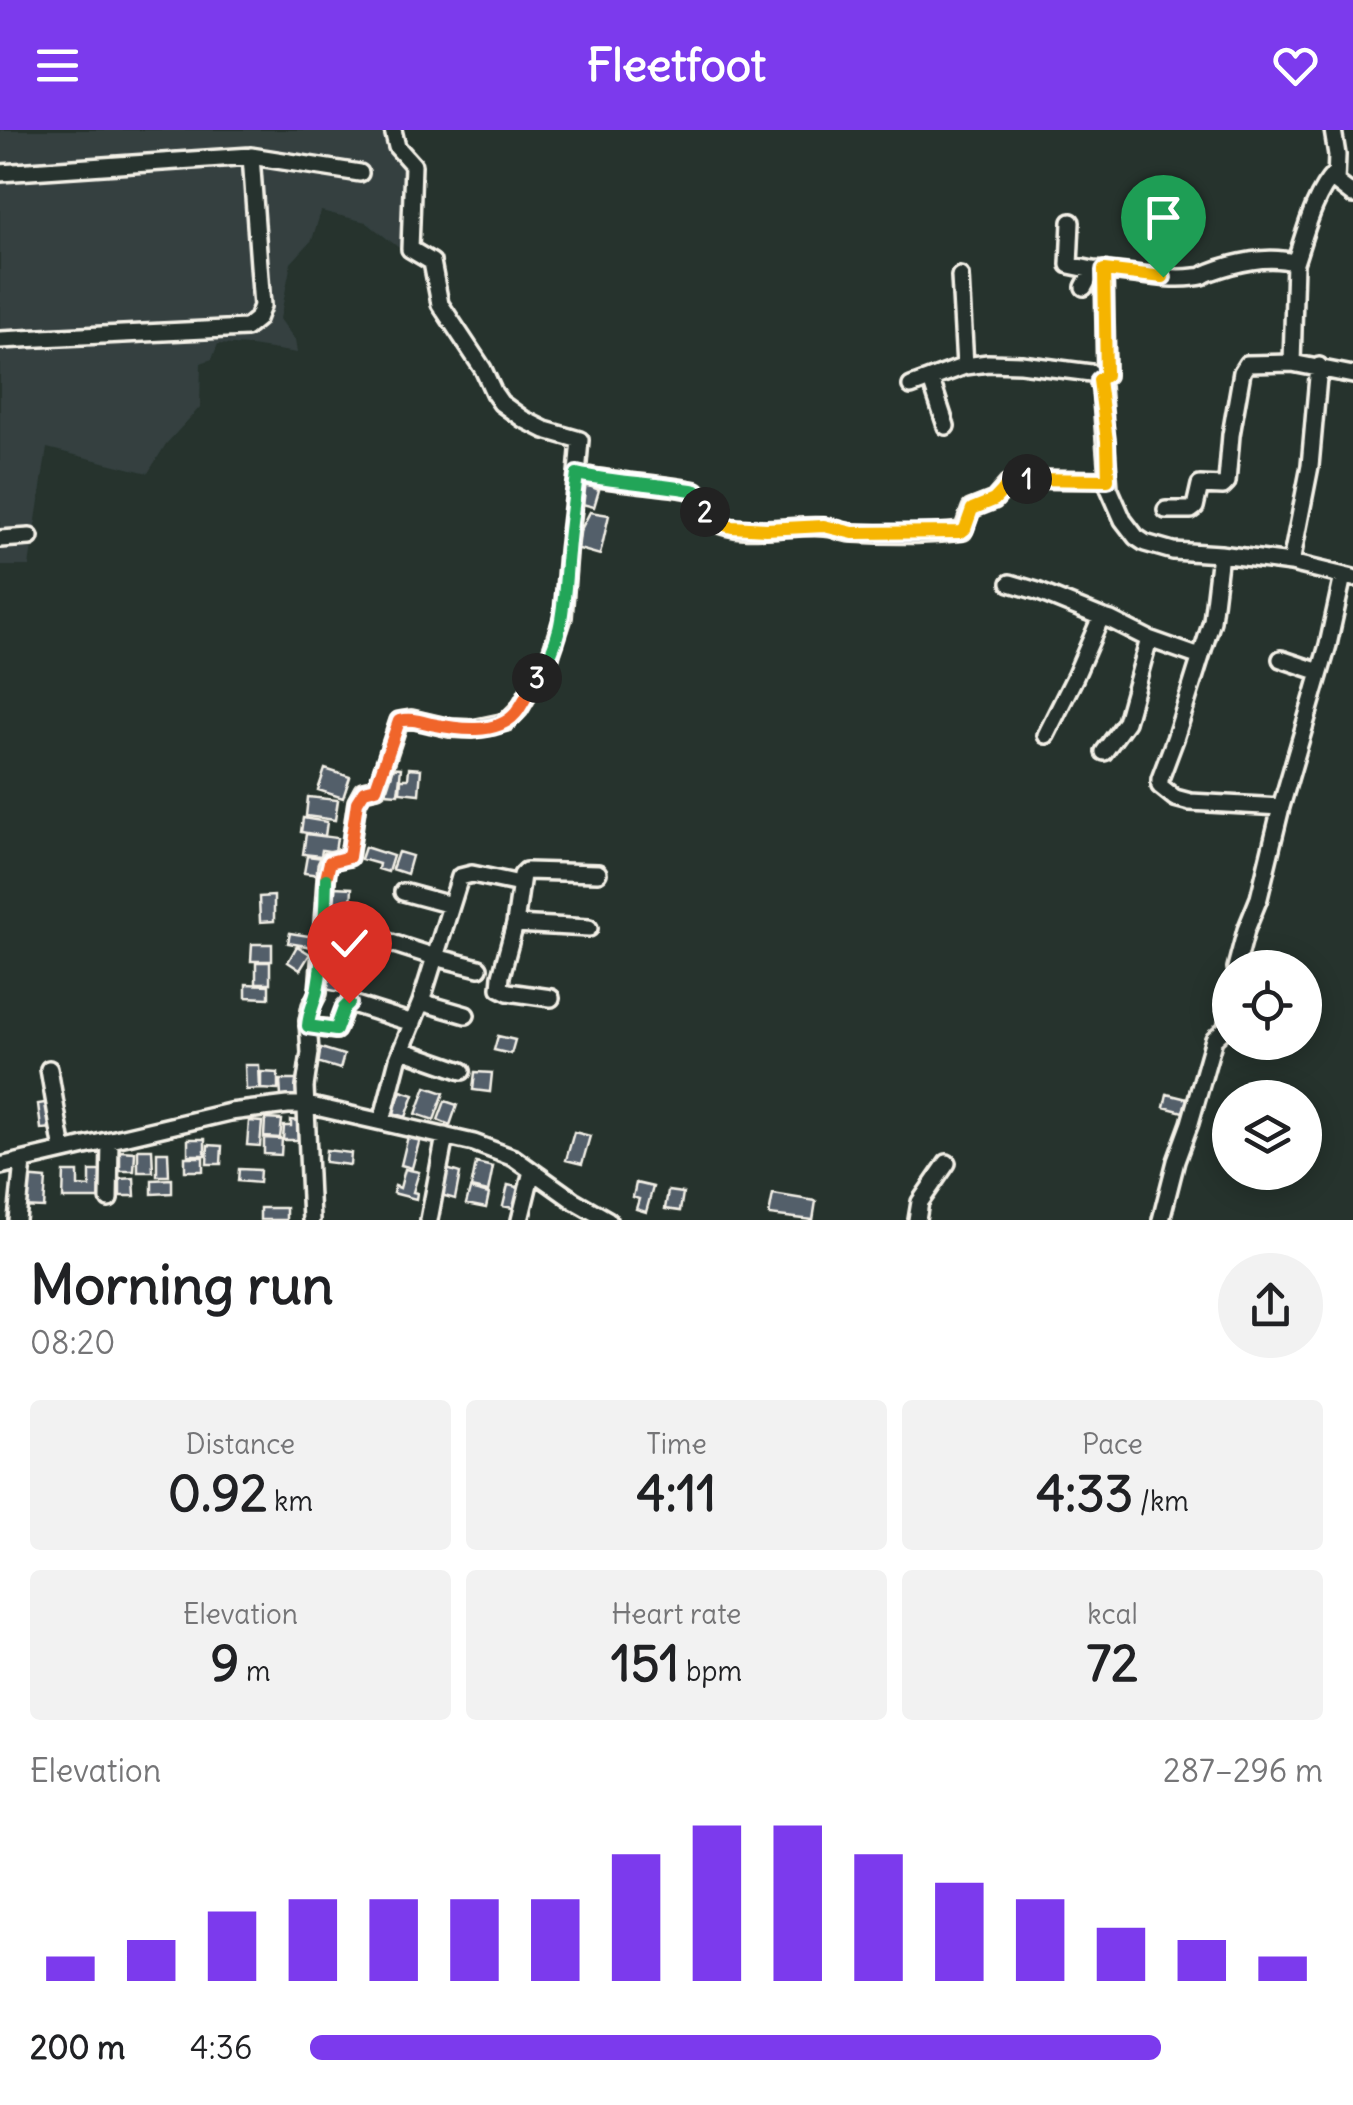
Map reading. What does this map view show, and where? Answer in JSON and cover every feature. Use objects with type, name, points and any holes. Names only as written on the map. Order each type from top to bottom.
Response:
[{"type":"street","points":[[311,1220],[305,1087],[310,1053],[308,1026],[318,992],[327,867],[330,862],[349,857],[357,802],[364,791],[376,788],[396,724],[411,719],[473,729],[506,722],[519,710],[550,656],[564,617],[580,440],[545,430],[501,403],[440,304],[432,262],[410,249],[413,165],[397,147],[393,130]]},
{"type":"street","points":[[1333,130],[1336,182],[1353,196]]},
{"type":"street","points":[[0,340],[246,328],[258,320],[262,306],[250,156]]},
{"type":"street","points":[[0,172],[250,156],[360,173]]},
{"type":"street","points":[[1292,363],[1295,264],[1318,200],[1335,173]]},
{"type":"street","points":[[1071,222],[1069,265],[1163,277],[1200,277],[1246,262],[1283,260],[1295,264]]},
{"type":"street","points":[[1084,287],[1098,270]]},
{"type":"street","points":[[1098,270],[1106,375],[1099,380]]},
{"type":"street","points":[[960,276],[965,366]]},
{"type":"street","points":[[911,386],[965,366],[988,363],[1091,373],[1099,380],[1108,480],[1118,510],[1136,538],[1173,551],[1290,563],[1348,577],[1281,807],[1259,898],[1241,950]]},
{"type":"street","points":[[1166,510],[1193,509],[1200,485],[1223,486],[1227,482],[1234,419],[1242,372],[1247,364],[1292,363],[1353,374]]},
{"type":"street","points":[[1290,563],[1310,466],[1318,366]]},
{"type":"street","points":[[931,380],[946,426]]},
{"type":"street","points":[[577,474],[696,491],[702,496],[706,514],[724,526],[824,526],[868,534],[963,531],[972,509],[994,500],[1017,480],[1108,480]]},
{"type":"street","points":[[0,539],[30,537]]},
{"type":"street","points":[[1220,554],[1212,621],[1160,786],[1175,798],[1190,802],[1281,807]]},
{"type":"street","points":[[1010,584],[1048,595],[1149,639],[1200,656]]},
{"type":"street","points":[[1046,735],[1101,617]]},
{"type":"street","points":[[1104,752],[1126,722],[1149,639]]},
{"type":"street","points":[[1280,659],[1320,672]]},
{"type":"street","points":[[552,998],[500,988],[522,875],[526,871],[598,873]]},
{"type":"street","points":[[382,1121],[456,884],[463,874],[520,884]]},
{"type":"street","points":[[402,892],[451,905]]},
{"type":"street","points":[[515,924],[589,928]]},
{"type":"street","points":[[386,941],[479,968]]},
{"type":"street","points":[[421,1002],[466,1015]]},
{"type":"street","points":[[308,1026],[336,1030],[349,1003],[413,1023]]},
{"type":"street","points":[[1161,1220],[1212,1046]]},
{"type":"street","points":[[402,1050],[462,1071]]},
{"type":"street","points":[[49,1069],[62,1150]]},
{"type":"street","points":[[0,1166],[230,1112],[306,1105],[501,1152],[608,1220]]},
{"type":"street","points":[[429,1220],[444,1136]]},
{"type":"street","points":[[109,1199],[110,1140]]},
{"type":"street","points":[[17,1220],[23,1162]]},
{"type":"street","points":[[916,1220],[920,1202],[946,1163]]},
{"type":"street","points":[[520,1220],[532,1171]]},
{"type":"shaded area","points":[[0,130],[386,130],[408,165],[403,251],[366,222],[321,211],[312,240],[291,263],[280,319],[295,340],[297,353],[218,344],[212,359],[201,363],[200,407],[166,444],[148,473],[47,448],[29,566],[0,566]]},
{"type":"building","points":[[585,484],[599,490],[594,507],[578,503]]},
{"type":"building","points":[[590,512],[609,515],[600,555],[572,547]]},
{"type":"building","points":[[387,767],[401,768],[398,794],[385,793]]},
{"type":"building","points":[[409,768],[421,769],[419,794],[400,792],[401,779],[408,779]]},
{"type":"building","points":[[325,769],[350,777],[343,798],[318,790]]},
{"type":"building","points":[[308,797],[338,800],[335,820],[306,816]]},
{"type":"building","points":[[303,818],[327,822],[325,836],[301,832]]},
{"type":"building","points":[[306,834],[337,838],[335,852],[322,850],[321,856],[303,854]]},
{"type":"building","points":[[365,847],[393,856],[388,872],[378,869],[379,864],[361,859]]},
{"type":"building","points":[[398,852],[412,856],[407,874],[392,869]]},
{"type":"building","points":[[307,856],[323,858],[320,875],[304,873]]},
{"type":"building","points":[[334,887],[352,888],[351,904],[333,903]]},
{"type":"building","points":[[274,896],[274,921],[260,922],[259,897]]},
{"type":"building","points":[[335,905],[353,906],[352,924],[334,923]]},
{"type":"building","points":[[331,923],[353,925],[351,939],[330,937]]},
{"type":"building","points":[[290,933],[315,937],[313,947],[288,943]]},
{"type":"building","points":[[252,944],[272,944],[272,961],[251,961]]},
{"type":"building","points":[[297,946],[310,954],[300,970],[288,962]]},
{"type":"building","points":[[331,956],[347,959],[341,992],[325,989]]},
{"type":"building","points":[[256,962],[270,962],[270,983],[256,983]]},
{"type":"building","points":[[246,984],[269,985],[269,998],[246,997]]},
{"type":"building","points":[[498,1036],[515,1040],[511,1054],[494,1050]]},
{"type":"building","points":[[321,1048],[344,1055],[340,1069],[317,1062]]},
{"type":"building","points":[[245,1065],[259,1065],[260,1089],[246,1090]]},
{"type":"building","points":[[261,1072],[278,1073],[278,1090],[261,1089]]},
{"type":"building","points":[[475,1072],[492,1073],[490,1092],[473,1090]]},
{"type":"building","points":[[280,1080],[298,1080],[299,1096],[281,1097]]},
{"type":"building","points":[[426,1087],[444,1093],[434,1120],[416,1114]]},
{"type":"building","points":[[401,1091],[414,1095],[406,1117],[393,1113]]},
{"type":"building","points":[[1167,1094],[1187,1099],[1183,1112],[1164,1107]]},
{"type":"building","points":[[445,1101],[457,1105],[450,1125],[438,1120]]},
{"type":"building","points":[[52,1102],[55,1128],[41,1129],[38,1104]]},
{"type":"building","points":[[265,1119],[282,1120],[280,1138],[264,1137]]},
{"type":"building","points":[[291,1120],[304,1127],[304,1140],[283,1140],[284,1126],[291,1126]]},
{"type":"building","points":[[249,1121],[262,1122],[260,1146],[247,1145]]},
{"type":"building","points":[[409,1132],[421,1135],[412,1168],[401,1165]]},
{"type":"building","points":[[574,1132],[590,1136],[582,1164],[566,1160]]},
{"type":"building","points":[[264,1138],[282,1139],[281,1155],[264,1154]]},
{"type":"building","points":[[188,1139],[205,1139],[205,1155],[188,1155]]},
{"type":"building","points":[[208,1145],[222,1146],[221,1164],[207,1164]]},
{"type":"building","points":[[138,1149],[152,1149],[153,1172],[138,1172]]},
{"type":"building","points":[[326,1150],[351,1153],[350,1165],[325,1162]]},
{"type":"building","points":[[120,1151],[135,1152],[134,1171],[120,1171]]},
{"type":"building","points":[[157,1152],[168,1152],[169,1176],[157,1176]]},
{"type":"building","points":[[185,1157],[203,1157],[203,1171],[185,1171]]},
{"type":"building","points":[[476,1163],[493,1167],[488,1192],[471,1188]]},
{"type":"building","points":[[239,1169],[260,1170],[259,1183],[238,1181]]},
{"type":"building","points":[[405,1169],[419,1172],[413,1192],[417,1193],[416,1199],[393,1193],[395,1186],[400,1188]]},
{"type":"building","points":[[447,1169],[460,1173],[455,1199],[434,1193],[440,1174],[446,1176]]},
{"type":"building","points":[[90,1171],[106,1171],[106,1199],[63,1199],[64,1172],[78,1172],[78,1186],[90,1187]]},
{"type":"building","points":[[23,1177],[46,1179],[44,1208],[21,1207]]},
{"type":"building","points":[[134,1178],[135,1196],[120,1196],[120,1179]]},
{"type":"building","points":[[172,1179],[172,1193],[152,1194],[152,1180]]},
{"type":"building","points":[[636,1183],[653,1187],[646,1212],[636,1209]]},
{"type":"building","points":[[508,1185],[521,1188],[517,1209],[503,1206]]},
{"type":"building","points":[[470,1189],[489,1194],[486,1208],[466,1204]]},
{"type":"building","points":[[668,1191],[683,1193],[680,1211],[665,1209]]},
{"type":"building","points":[[773,1194],[816,1201],[813,1220],[769,1215]]},
{"type":"building","points":[[260,1208],[286,1208],[286,1220],[260,1220]]},
{"type":"route","points":[[349,1003],[336,1030],[308,1026],[318,992],[328,864],[349,857],[357,802],[364,791],[376,788],[399,721],[411,719],[473,729],[506,722],[519,710],[556,644],[564,617],[577,474],[699,492],[706,514],[724,526],[824,526],[853,533],[963,531],[972,509],[994,500],[1012,481],[1108,480],[1099,380],[1106,375],[1104,270],[1163,277]]}]
